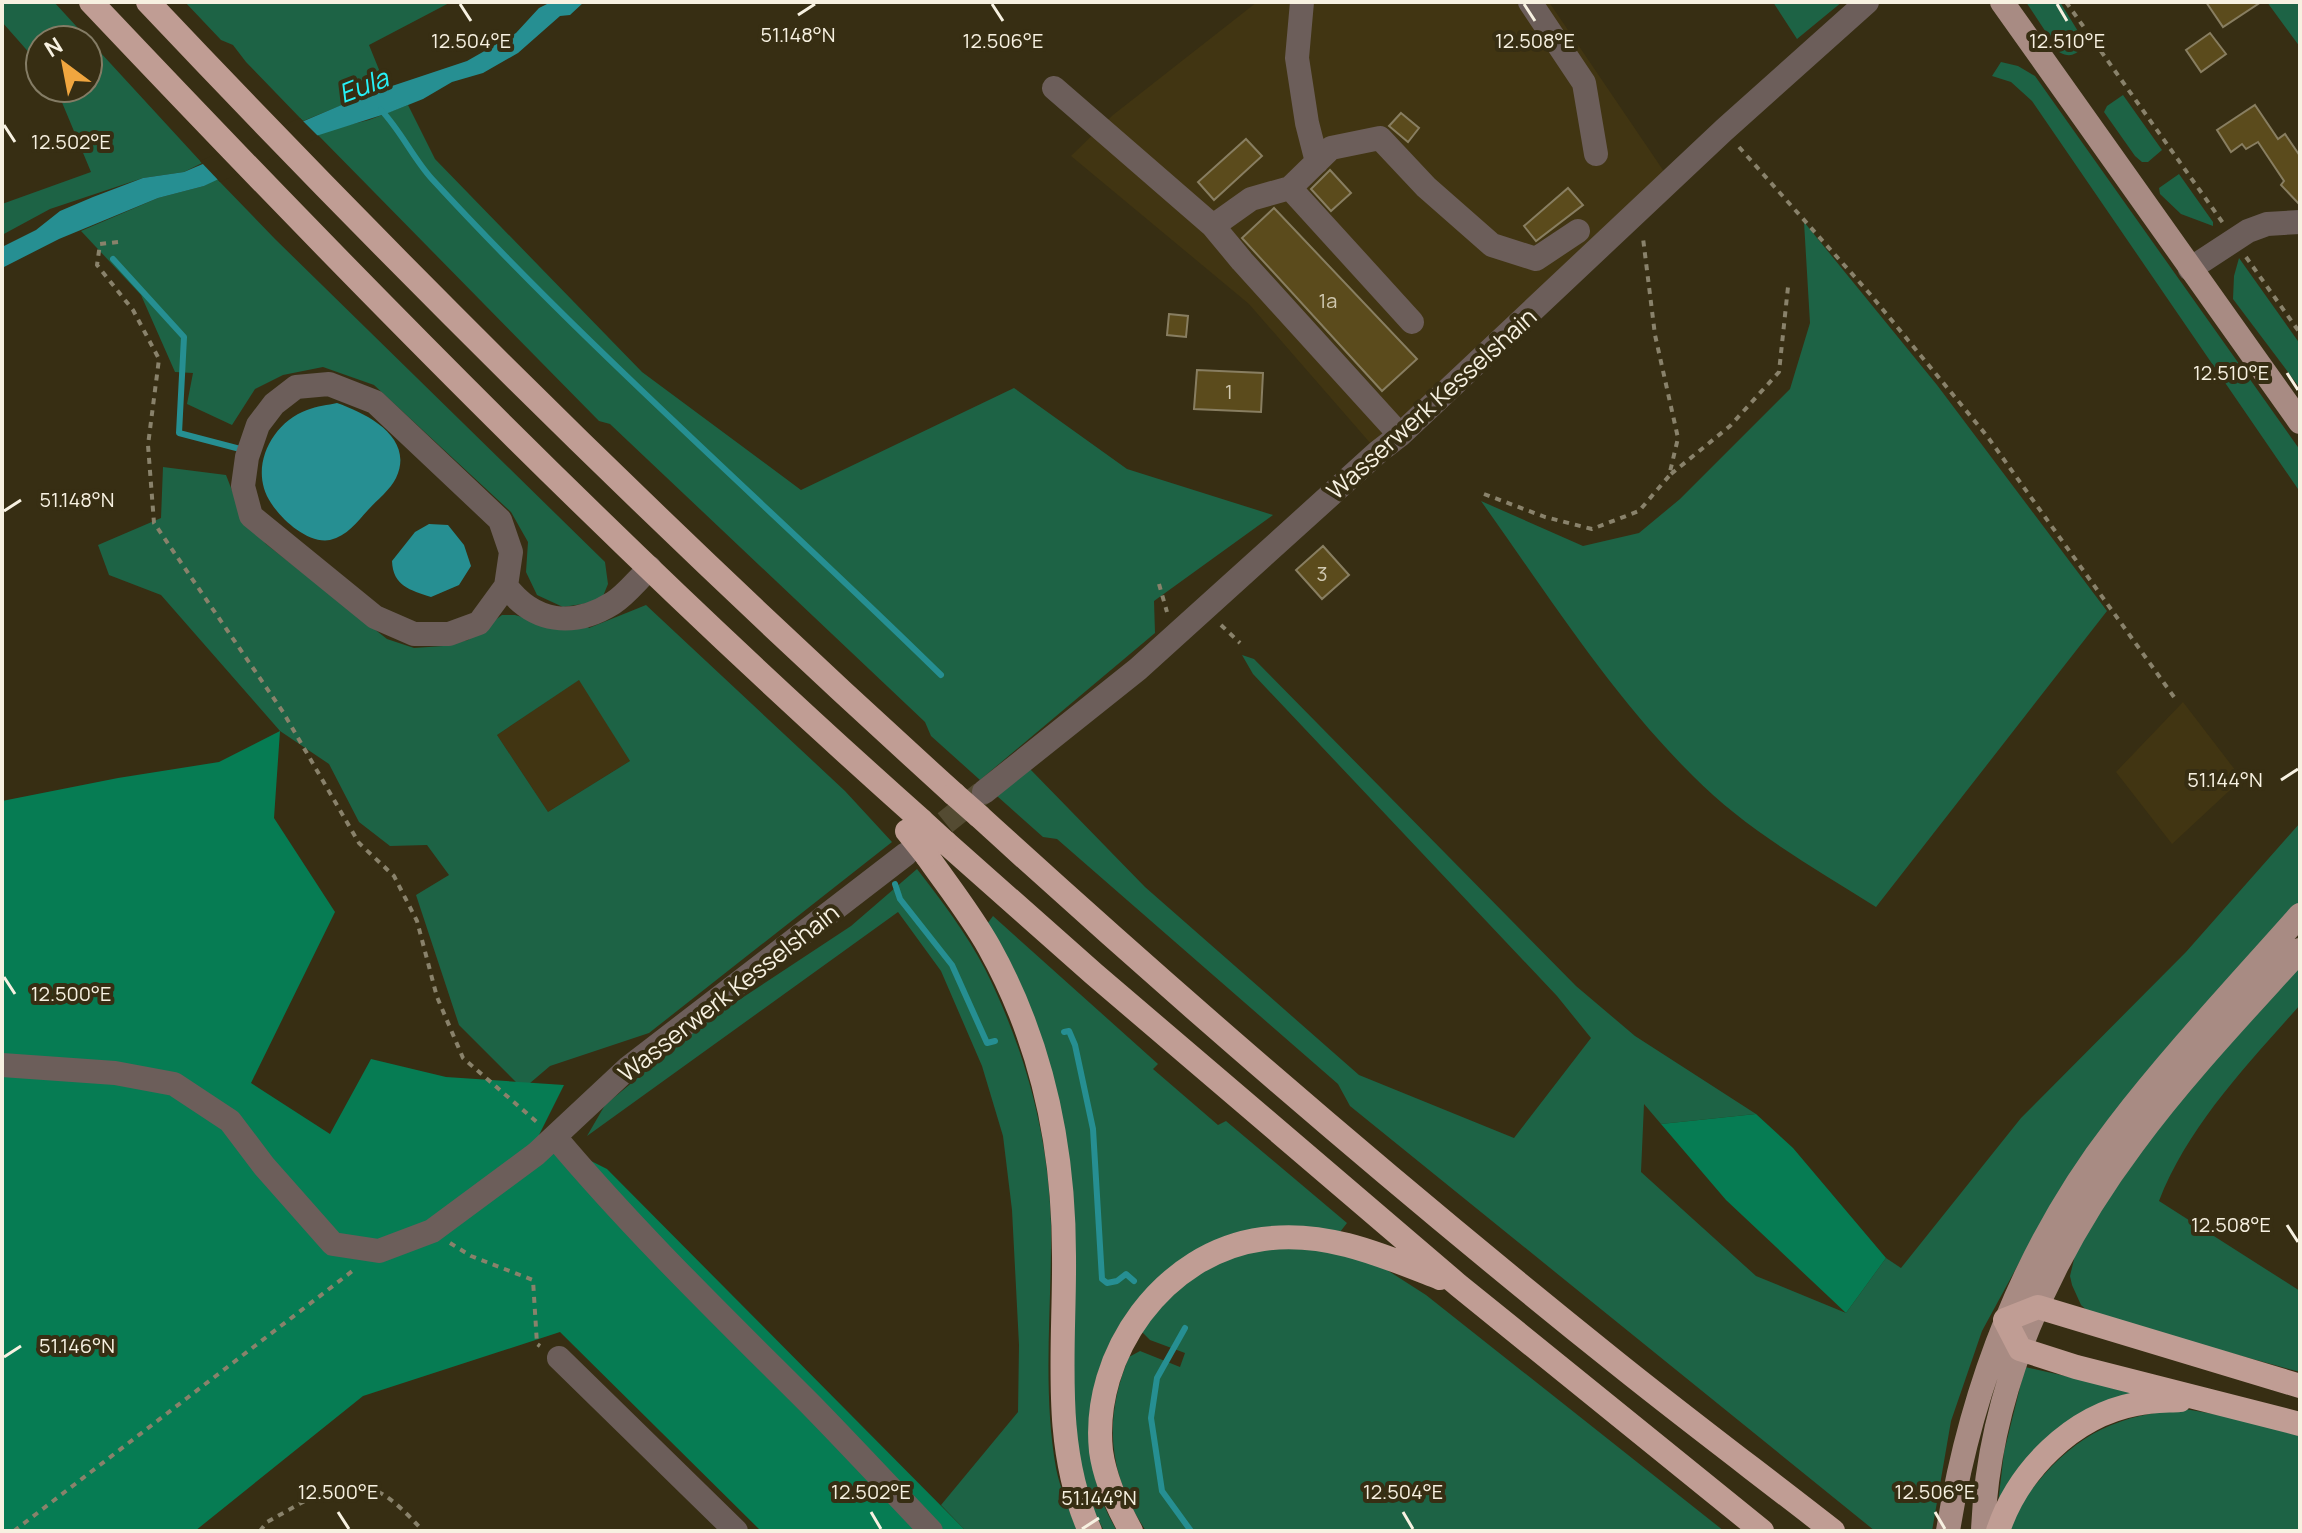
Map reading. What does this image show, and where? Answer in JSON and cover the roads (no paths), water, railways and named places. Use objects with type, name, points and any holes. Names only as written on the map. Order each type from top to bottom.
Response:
[{"type":"highway","points":[[91,2],[453,376],[844,752],[921,841],[987,945],[1009,986],[1037,1056],[1046,1089],[1061,1187],[1066,1450],[1073,1483],[1090,1531]]},
{"type":"highway","points":[[148,2],[348,212],[571,436],[800,654],[954,794],[1216,1028],[1454,1230],[1614,1361],[1833,1531]]},
{"type":"highway","points":[[921,841],[1094,974],[1458,1285],[1762,1531]]},
{"type":"highway","points":[[1131,1531],[1113,1498],[1101,1452],[1102,1400],[1119,1347],[1145,1308],[1183,1272],[1221,1250],[1249,1242],[1310,1238],[1364,1249],[1458,1285]]},
{"type":"highway","points":[[2300,1386],[2038,1307],[2005,1320],[2020,1349],[2076,1367],[2300,1424]]},
{"type":"highway","points":[[1998,1531],[2005,1509],[2027,1475],[2046,1453],[2068,1435],[2100,1416],[2134,1404],[2198,1398]]},
{"type":"main road","points":[[2002,2],[2300,422]]},
{"type":"main road","points":[[1948,1530],[1962,1453],[1990,1358],[2005,1320],[2051,1229],[2116,1128],[2203,1023],[2300,915]]},
{"type":"main road","points":[[1983,1531],[1991,1461],[2002,1405],[2020,1349],[2089,1208],[2173,1092],[2300,950]]},
{"type":"street","points":[[1302,2],[1297,58],[1307,123],[1317,162]]},
{"type":"street","points":[[1530,2],[1584,83],[1596,154]]},
{"type":"street","name":"Wasserwerk Kesselshain","points":[[984,792],[1138,669],[1400,435],[1724,130],[1867,2]]},
{"type":"street","points":[[1054,88],[1213,226],[1400,435]]},
{"type":"street","points":[[1213,226],[1251,199],[1290,188],[1331,148],[1380,138],[1426,187],[1492,245],[1536,259],[1578,231]]},
{"type":"street","points":[[1290,188],[1412,322]]},
{"type":"street","points":[[2190,269],[2234,239],[2267,224],[2300,222]]},
{"type":"street","points":[[506,586],[479,623],[449,634],[414,634],[375,617],[251,516],[243,486],[247,457],[258,425],[274,404],[296,387],[329,384],[375,402],[500,520],[511,552],[506,586],[518,602],[549,620],[587,615],[614,603],[650,568]]},
{"type":"street","name":"Wasserwerk Kesselshain","points":[[2,1065],[115,1073],[174,1084],[230,1121],[264,1166],[333,1244],[379,1251],[432,1231],[536,1154],[628,1068],[921,841]]},
{"type":"street","points":[[555,1137],[589,1178],[707,1302],[816,1410],[931,1531]]},
{"type":"street","points":[[559,1358],[736,1531]]},
{"type":"water","points":[[551,2],[584,2],[570,15],[560,16],[518,53],[483,73],[452,82],[423,99],[388,113],[294,143],[204,186],[158,198],[59,239],[2,268],[2,247],[36,230],[60,211],[143,178],[184,172],[365,95],[467,61],[516,33],[539,8]]},
{"type":"water","points":[[337,403],[362,414],[385,430],[399,451],[400,464],[391,486],[351,528],[336,538],[322,540],[305,535],[276,510],[264,490],[263,462],[274,436],[294,416]]},
{"type":"water","points":[[429,524],[448,525],[464,545],[471,566],[459,585],[431,597],[399,582],[392,561],[415,532]]},
{"type":"waterway","points":[[381,110],[432,179],[555,307],[941,675]]},
{"type":"waterway","points":[[113,259],[184,337],[179,433],[244,450]]},
{"type":"waterway","points":[[895,884],[900,899],[952,965],[987,1043],[995,1041]]},
{"type":"waterway","points":[[1064,1032],[1069,1031],[1075,1045],[1093,1129],[1102,1279],[1107,1283],[1117,1281],[1126,1274],[1134,1281]]},
{"type":"waterway","points":[[1185,1328],[1157,1378],[1151,1418],[1162,1491],[1191,1531]]},
{"type":"tunnel","points":[[917,845],[982,793]]},
{"type":"water label","name":"Eula","points":[[363,85]]}]
